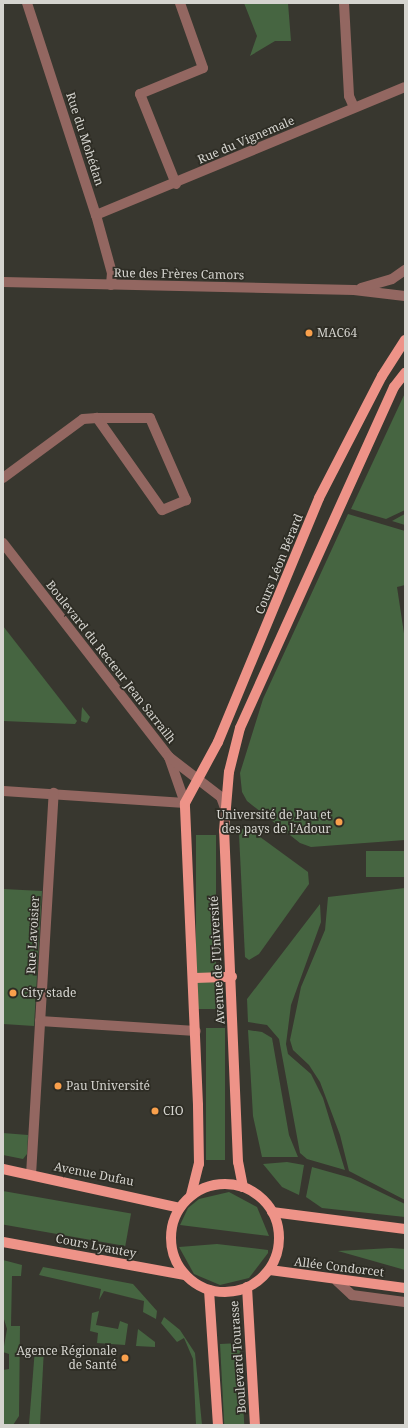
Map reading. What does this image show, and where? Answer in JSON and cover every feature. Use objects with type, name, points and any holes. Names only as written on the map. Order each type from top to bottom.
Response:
[{"type":"main road","name":"Cours Léon Bérard","points":[[185,803],[231,713],[322,492],[382,376],[405,340]]},
{"type":"main road","points":[[226,811],[240,728],[394,387],[405,373]]},
{"type":"main road","name":"Avenue de l'Université","points":[[185,803],[195,978],[199,1164],[191,1196]]},
{"type":"main road","name":"Avenue de l'Université","points":[[226,811],[238,1162],[243,1187]]},
{"type":"main road","points":[[195,978],[232,977]]},
{"type":"main road","name":"Avenue Dufau","points":[[3,1169],[180,1208]]},
{"type":"main road","points":[[214,1184],[243,1187],[260,1196],[272,1212],[278,1244],[270,1270],[247,1287],[228,1292],[209,1290],[185,1275],[178,1265],[171,1240],[180,1208],[191,1196],[214,1184]]},
{"type":"main road","points":[[272,1212],[405,1229]]},
{"type":"main road","name":"Cours Lyautey","points":[[3,1242],[185,1275]]},
{"type":"main road","name":"Allée Condorcet","points":[[270,1270],[337,1281],[405,1288]]},
{"type":"main road","name":"Boulevard Tourasse","points":[[247,1287],[255,1425]]},
{"type":"main road","name":"Boulevard Tourasse","points":[[209,1290],[218,1425]]},
{"type":"street","name":"Rue du Mohédan","points":[[26,3],[96,215],[112,273],[111,285]]},
{"type":"street","points":[[176,184],[140,94],[203,68],[180,3]]},
{"type":"street","points":[[344,3],[349,96],[354,107]]},
{"type":"street","name":"Rue du Vignemale","points":[[96,215],[176,184],[354,107],[405,87]]},
{"type":"street","name":"Rue des Frères Camors","points":[[354,290],[392,279],[405,270]]},
{"type":"street","name":"Rue des Frères Camors","points":[[3,282],[354,290],[405,296]]},
{"type":"street","points":[[3,478],[83,419],[97,418],[150,418],[186,500],[162,510],[97,418]]},
{"type":"street","name":"Boulevard du Recteur Jean Sarrailh","points":[[3,544],[169,758],[185,803]]},
{"type":"street","name":"Avenue de l'Université","points":[[169,758],[221,797],[226,811]]},
{"type":"street","points":[[3,790],[185,803]]},
{"type":"street","name":"Rue Lavoisier","points":[[31,1175],[54,793]]},
{"type":"street","points":[[40,1022],[196,1031]]},
{"type":"street","points":[[337,1281],[352,1295],[405,1302]]},
{"type":"green space","points":[[244,3],[288,3],[291,41],[275,41],[250,56],[257,36]]},
{"type":"green space","points":[[405,393],[405,510],[386,519],[351,509]]},
{"type":"green space","points":[[348,514],[405,531],[405,585],[397,587],[405,640],[405,840],[311,847],[300,843],[247,801],[242,792],[240,773],[263,699]]},
{"type":"green space","points":[[405,514],[405,525],[392,521],[401,516]]},
{"type":"green space","points":[[3,626],[77,721],[75,724],[3,721]]},
{"type":"green space","points":[[82,707],[90,717],[87,723],[81,721]]},
{"type":"green space","points":[[245,826],[308,872],[309,884],[259,954],[249,960],[245,957],[239,834]]},
{"type":"green space","points":[[196,835],[216,835],[216,1009],[196,1009]]},
{"type":"green space","points":[[366,851],[405,851],[405,877],[366,877]]},
{"type":"green space","points":[[405,888],[405,1200],[349,1171],[340,1135],[320,1082],[309,1065],[293,1050],[290,1040],[301,987],[325,930],[328,897]]},
{"type":"green space","points":[[3,889],[42,891],[34,1026],[3,1024]]},
{"type":"green space","points":[[320,904],[321,922],[291,1005],[286,1044],[288,1054],[311,1074],[323,1098],[345,1170],[307,1159],[300,1153],[279,1039],[267,1025],[248,1022],[247,999]]},
{"type":"green space","points":[[206,1028],[225,1028],[225,1160],[206,1160]]},
{"type":"green space","points":[[248,1030],[262,1032],[272,1038],[289,1135],[298,1157],[262,1157],[253,1116]]},
{"type":"green space","points":[[3,1133],[28,1135],[27,1154],[23,1159],[3,1155]]},
{"type":"green space","points":[[287,1162],[304,1165],[299,1195],[282,1187],[263,1164]]},
{"type":"green space","points":[[312,1167],[351,1178],[405,1204],[405,1217],[322,1208],[306,1197]]},
{"type":"green space","points":[[3,1191],[131,1214],[125,1246],[3,1225]]},
{"type":"green space","points":[[229,1192],[257,1207],[269,1236],[180,1225],[188,1208],[199,1199]]},
{"type":"green space","points":[[217,1244],[268,1250],[268,1253],[249,1278],[220,1285],[194,1274],[179,1247]]},
{"type":"green space","points":[[391,1248],[405,1249],[405,1270],[338,1251]]},
{"type":"green space","points":[[3,1260],[22,1265],[21,1276],[12,1276],[11,1326],[20,1326],[19,1416],[13,1425],[3,1425],[3,1370],[9,1369],[9,1354],[3,1352],[7,1329],[3,1316]]},
{"type":"green space","points":[[43,1267],[133,1284],[157,1311],[156,1319],[143,1312],[144,1301],[104,1291],[99,1300],[101,1289],[39,1275]]},
{"type":"green space","points":[[99,1311],[96,1325],[118,1329],[120,1321],[128,1324],[125,1345],[97,1343],[98,1333],[90,1331],[92,1313]]},
{"type":"green space","points":[[164,1317],[180,1330],[195,1353],[202,1425],[196,1425],[193,1359],[184,1338],[177,1342],[161,1323]]},
{"type":"green space","points":[[138,1329],[155,1342],[155,1347],[136,1346]]},
{"type":"green space","points":[[240,1343],[244,1425],[224,1425],[220,1344]]},
{"type":"green space","points":[[35,1348],[44,1348],[40,1425],[29,1425]]},
{"type":"place","name":"MAC64","points":[[309,333]]},
{"type":"place","name":"Université de Pau et des pays de l'Adour","points":[[339,822]]},
{"type":"place","name":"City stade","points":[[13,993]]},
{"type":"place","name":"Pau Université","points":[[58,1086]]},
{"type":"place","name":"CIO","points":[[155,1111]]},
{"type":"place","name":"Agence Régionale de Santé","points":[[125,1358]]}]
